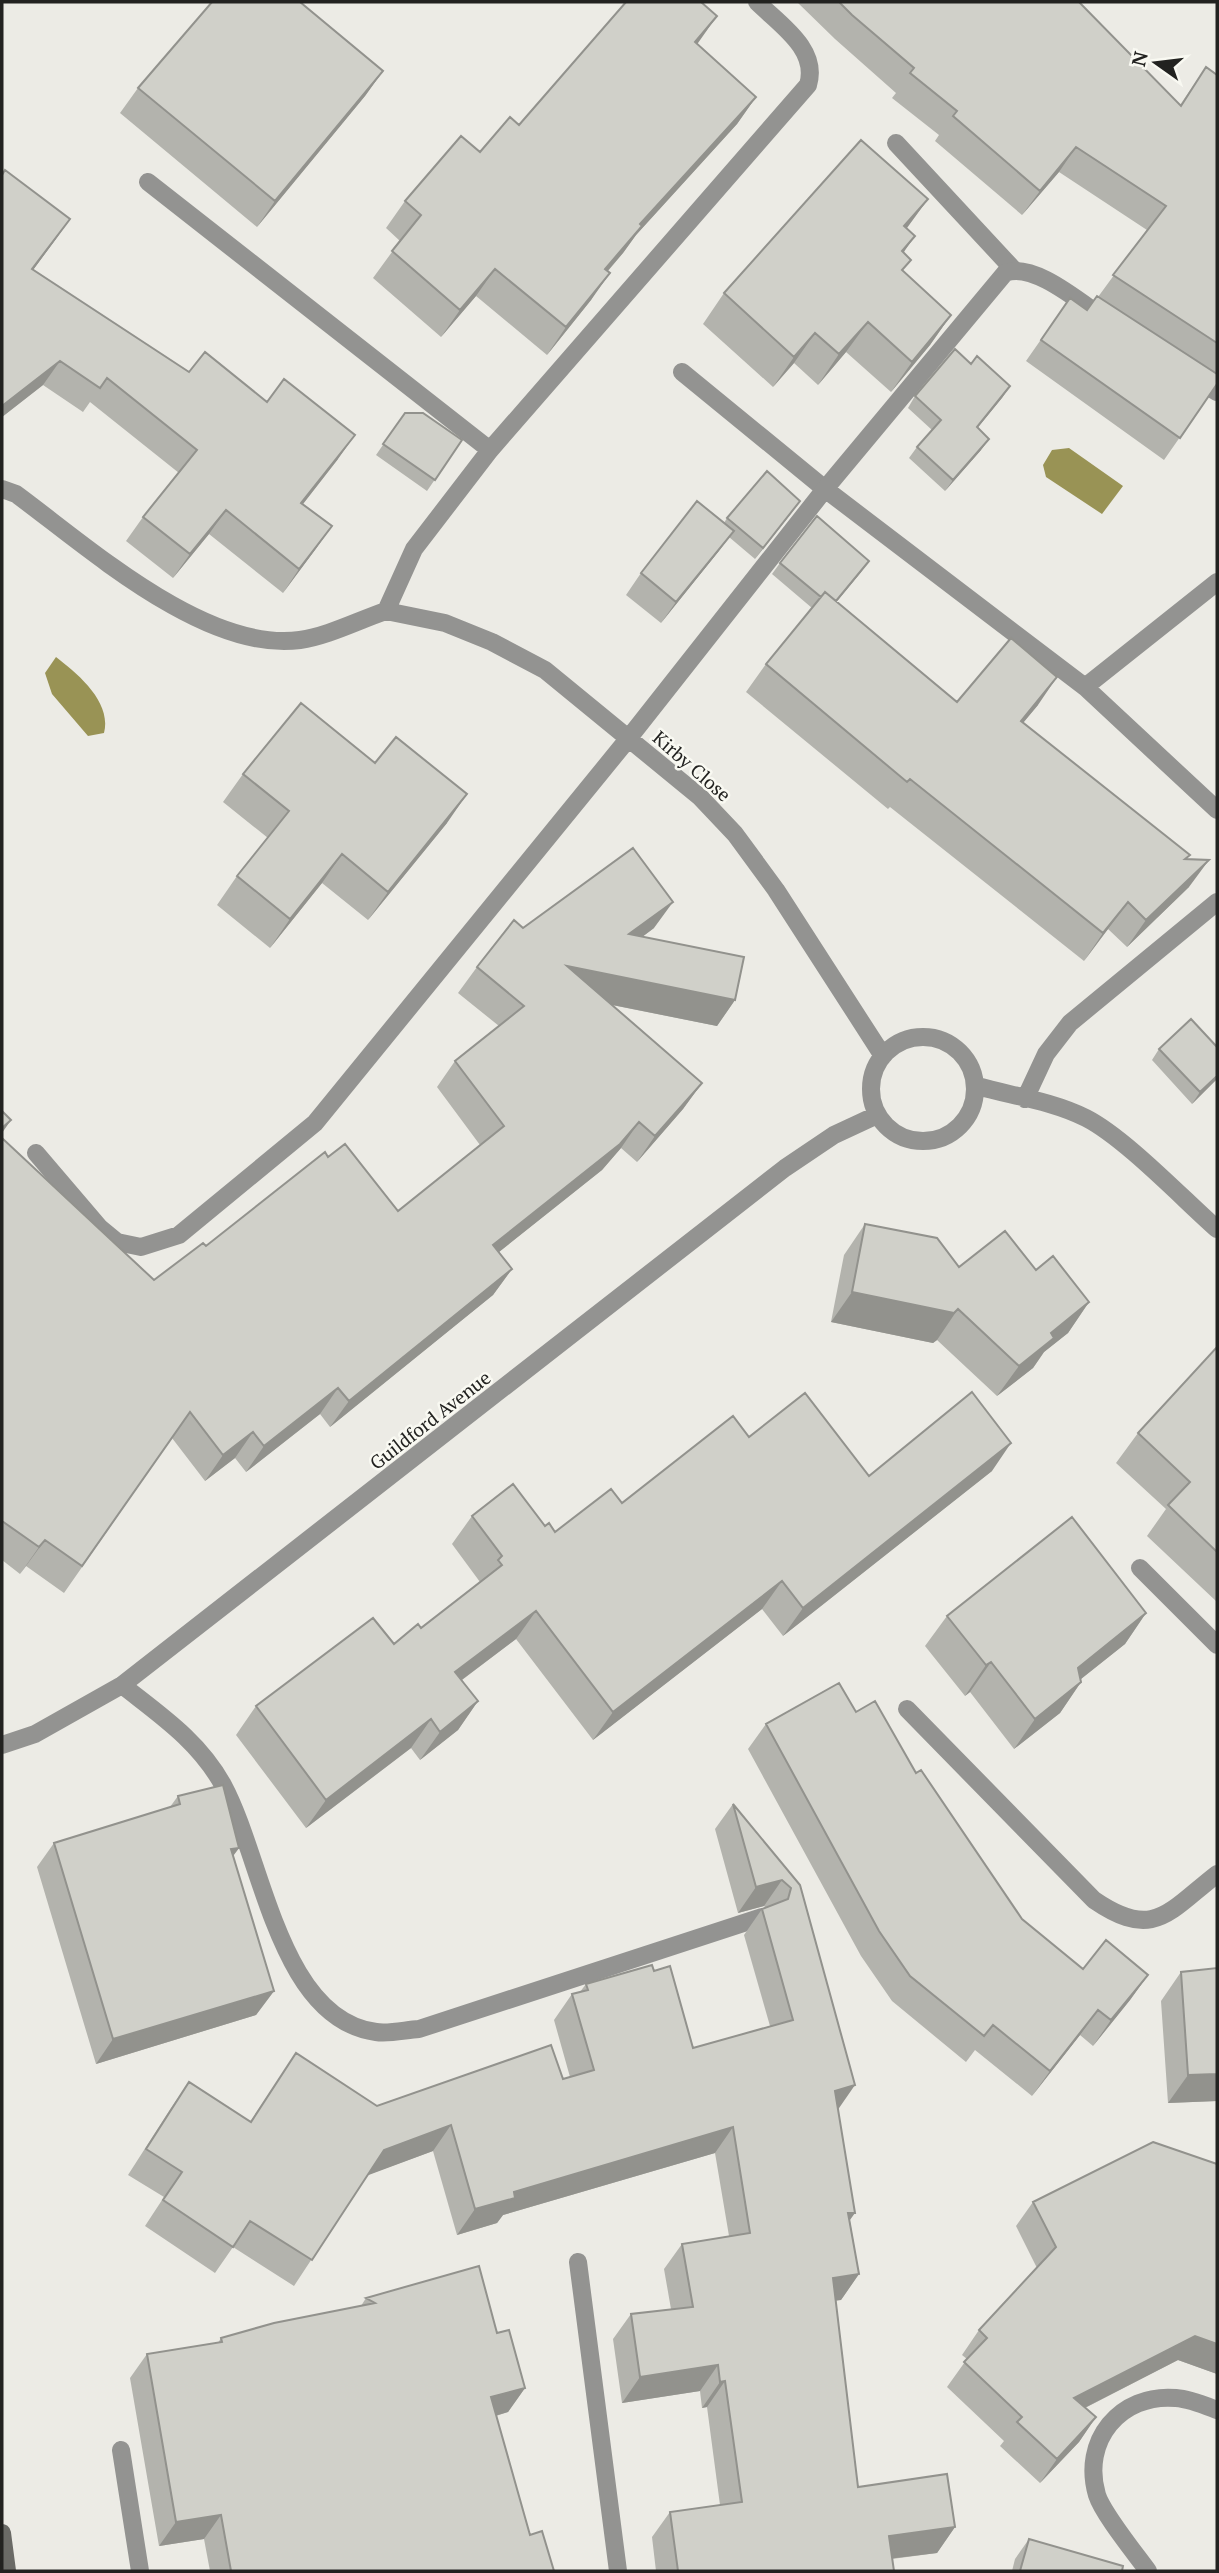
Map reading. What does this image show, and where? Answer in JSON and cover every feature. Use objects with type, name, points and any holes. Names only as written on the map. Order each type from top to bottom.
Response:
[{"type":"main road","points":[[2,2533],[7,2571]]},
{"type":"street","points":[[2,489],[16,494],[166,603],[257,640],[301,640],[386,611],[414,549],[490,450],[808,85],[812,72],[809,57],[800,44],[757,2]]},
{"type":"street","points":[[896,143],[1014,270]]},
{"type":"street","points":[[148,182],[490,450]]},
{"type":"street","points":[[36,1153],[100,1228],[117,1242],[141,1247],[179,1235],[315,1123],[628,739],[825,489],[1005,274],[1014,270],[1036,274],[1127,333]]},
{"type":"street","points":[[1183,370],[1217,392]]},
{"type":"street","points":[[682,372],[825,489],[1086,687],[1217,810]]},
{"type":"street","points":[[1086,687],[1217,582]]},
{"type":"street","name":"Kirby Close","points":[[386,611],[445,623],[492,642],[545,670],[700,797],[735,834],[776,890],[883,1056]]},
{"type":"street","points":[[1025,1099],[1046,1054],[1070,1023],[1217,902]]},
{"type":"street","points":[[922,1037],[946,1042],[965,1057],[977,1086],[969,1116],[949,1136],[922,1142],[896,1135],[877,1115],[871,1095],[874,1074],[883,1056],[899,1043],[922,1037]]},
{"type":"street","points":[[977,1086],[1054,1105],[1087,1118],[1115,1138],[1217,1229]]},
{"type":"street","name":"Guildford Avenue","points":[[2,1745],[35,1734],[122,1685],[785,1168],[834,1135],[877,1115]]},
{"type":"street","points":[[1140,1568],[1217,1645]]},
{"type":"street","points":[[122,1685],[179,1729],[205,1756],[244,1830],[293,1967],[316,2001],[346,2023],[377,2032],[419,2029],[762,1917]]},
{"type":"street","points":[[907,1709],[993,1801],[1094,1900],[1111,1912],[1137,1922],[1158,1919],[1217,1874]]},
{"type":"street","points":[[578,2262],[618,2571]]},
{"type":"street","points":[[1148,2571],[1098,2498],[1092,2473],[1095,2452],[1102,2433],[1117,2414],[1131,2404],[1150,2399],[1175,2398],[1217,2410]]},
{"type":"street","points":[[121,2450],[140,2571]]},
{"type":"shaded area","points":[[1069,448],[1123,486],[1102,514],[1046,477],[1043,465],[1052,450]]},
{"type":"shaded area","points":[[56,657],[83,680],[98,700],[103,710],[104,733],[88,736],[52,694],[45,673]]},
{"type":"building","points":[[212,2],[300,2],[383,71],[275,201],[138,88]]},
{"type":"building","points":[[626,2],[701,2],[717,16],[695,42],[756,97],[640,224],[642,226],[605,269],[610,273],[566,327],[495,269],[460,310],[392,251],[421,215],[405,201],[461,136],[480,152],[510,117],[519,125]]},
{"type":"building","points":[[839,2],[1079,2],[1181,106],[1206,67],[1217,75],[1217,343],[1113,275],[1166,206],[1076,147],[1040,191],[953,116],[957,111],[910,73],[914,68]]},
{"type":"building","points":[[861,140],[928,199],[904,226],[915,236],[902,251],[911,260],[902,270],[951,315],[912,362],[868,322],[839,354],[815,333],[794,357],[724,293]]},
{"type":"building","points":[[5,170],[70,219],[32,269],[189,372],[205,352],[267,402],[284,379],[355,435],[301,503],[332,526],[299,569],[226,510],[190,554],[143,517],[197,450],[107,378],[100,388],[60,361],[2,406],[2,175]]},
{"type":"building","points":[[1097,296],[1217,374],[1217,384],[1180,438],[1041,340],[1070,298],[1087,310]]},
{"type":"building","points":[[955,349],[971,364],[977,356],[1010,386],[977,427],[989,439],[953,480],[917,447],[941,420],[915,396]]},
{"type":"building","points":[[405,413],[423,413],[462,440],[435,480],[383,444]]},
{"type":"building","points":[[767,471],[800,501],[763,548],[727,518]]},
{"type":"building","points":[[697,501],[734,531],[676,602],[641,573]]},
{"type":"building","points":[[817,516],[869,561],[836,601],[825,592],[821,597],[780,563]]},
{"type":"building","points":[[825,592],[957,702],[1011,638],[1057,677],[1021,721],[1190,855],[1185,859],[1209,860],[1146,920],[1128,902],[1103,933],[910,779],[907,782],[766,664]]},
{"type":"building","points":[[301,703],[375,763],[396,737],[467,794],[388,892],[342,854],[290,919],[237,876],[289,811],[243,774]]},
{"type":"building","points":[[633,848],[673,902],[629,934],[744,957],[735,1000],[567,966],[702,1083],[655,1136],[639,1122],[620,1144],[493,1245],[512,1269],[349,1401],[338,1388],[264,1446],[253,1432],[223,1455],[190,1412],[82,1566],[45,1540],[39,1547],[2,1521],[2,1138],[154,1280],[203,1243],[206,1246],[325,1152],[328,1157],[345,1144],[398,1211],[504,1126],[455,1061],[524,1006],[477,967],[514,920],[523,928]]},
{"type":"building","points":[[1191,1019],[1217,1047],[1217,1076],[1200,1092],[1159,1049]]},
{"type":"building","points":[[2,1111],[11,1120],[2,1128]]},
{"type":"building","points":[[865,1224],[937,1238],[959,1267],[1005,1231],[1036,1270],[1053,1256],[1089,1302],[1051,1333],[1054,1338],[1019,1366],[958,1309],[954,1313],[852,1292]]},
{"type":"building","points":[[1217,1347],[1217,1552],[1168,1505],[1190,1482],[1138,1433]]},
{"type":"building","points":[[972,1392],[1011,1443],[803,1608],[782,1581],[613,1712],[536,1611],[455,1672],[478,1701],[440,1732],[431,1719],[326,1800],[256,1706],[373,1618],[394,1644],[418,1624],[421,1628],[502,1565],[498,1560],[502,1556],[472,1516],[513,1484],[545,1526],[549,1523],[555,1532],[611,1489],[622,1503],[733,1416],[749,1437],[805,1393],[869,1476]]},
{"type":"building","points":[[1072,1517],[1146,1613],[1078,1668],[1081,1682],[1035,1719],[991,1662],[986,1665],[947,1616]]},
{"type":"building","points":[[839,1683],[856,1712],[875,1701],[916,1773],[921,1770],[1022,1919],[1083,1969],[1106,1940],[1148,1975],[1111,2020],[1098,2010],[1050,2071],[993,2025],[984,2036],[910,1976],[879,1931],[766,1724]]},
{"type":"building","points":[[223,1785],[239,1848],[231,1849],[274,1991],[113,2039],[54,1843],[180,1804],[178,1796]]},
{"type":"building","points":[[733,1804],[800,1885],[855,2085],[835,2091],[855,2213],[848,2213],[859,2274],[833,2278],[858,2487],[947,2474],[955,2527],[889,2536],[894,2571],[678,2571],[670,2512],[742,2502],[725,2381],[720,2382],[718,2365],[640,2377],[631,2314],[693,2307],[682,2244],[750,2233],[733,2127],[514,2192],[515,2198],[475,2209],[451,2125],[384,2150],[312,2260],[250,2221],[233,2247],[163,2200],[182,2172],[146,2149],[189,2082],[251,2122],[296,2053],[377,2106],[551,2045],[563,2079],[594,2070],[572,1994],[588,1990],[586,1984],[652,1965],[654,1971],[670,1966],[693,2048],[793,2020],[762,1909],[788,1899],[791,1888],[782,1880],[756,1887]]},
{"type":"building","points":[[1217,1968],[1217,2074],[1188,2075],[1181,1972]]},
{"type":"building","points":[[1153,2142],[1217,2164],[1217,2344],[1195,2336],[1074,2398],[1096,2417],[1057,2459],[1017,2422],[1022,2417],[964,2362],[987,2338],[979,2330],[1056,2247],[1033,2202]]},
{"type":"building","points":[[479,2266],[497,2333],[509,2330],[525,2388],[491,2397],[530,2535],[542,2531],[554,2571],[231,2571],[221,2515],[176,2522],[147,2354],[222,2342],[221,2338],[274,2323],[375,2303],[366,2298]]},
{"type":"building","points":[[1029,2539],[1123,2566],[1122,2571],[1020,2571]]}]
